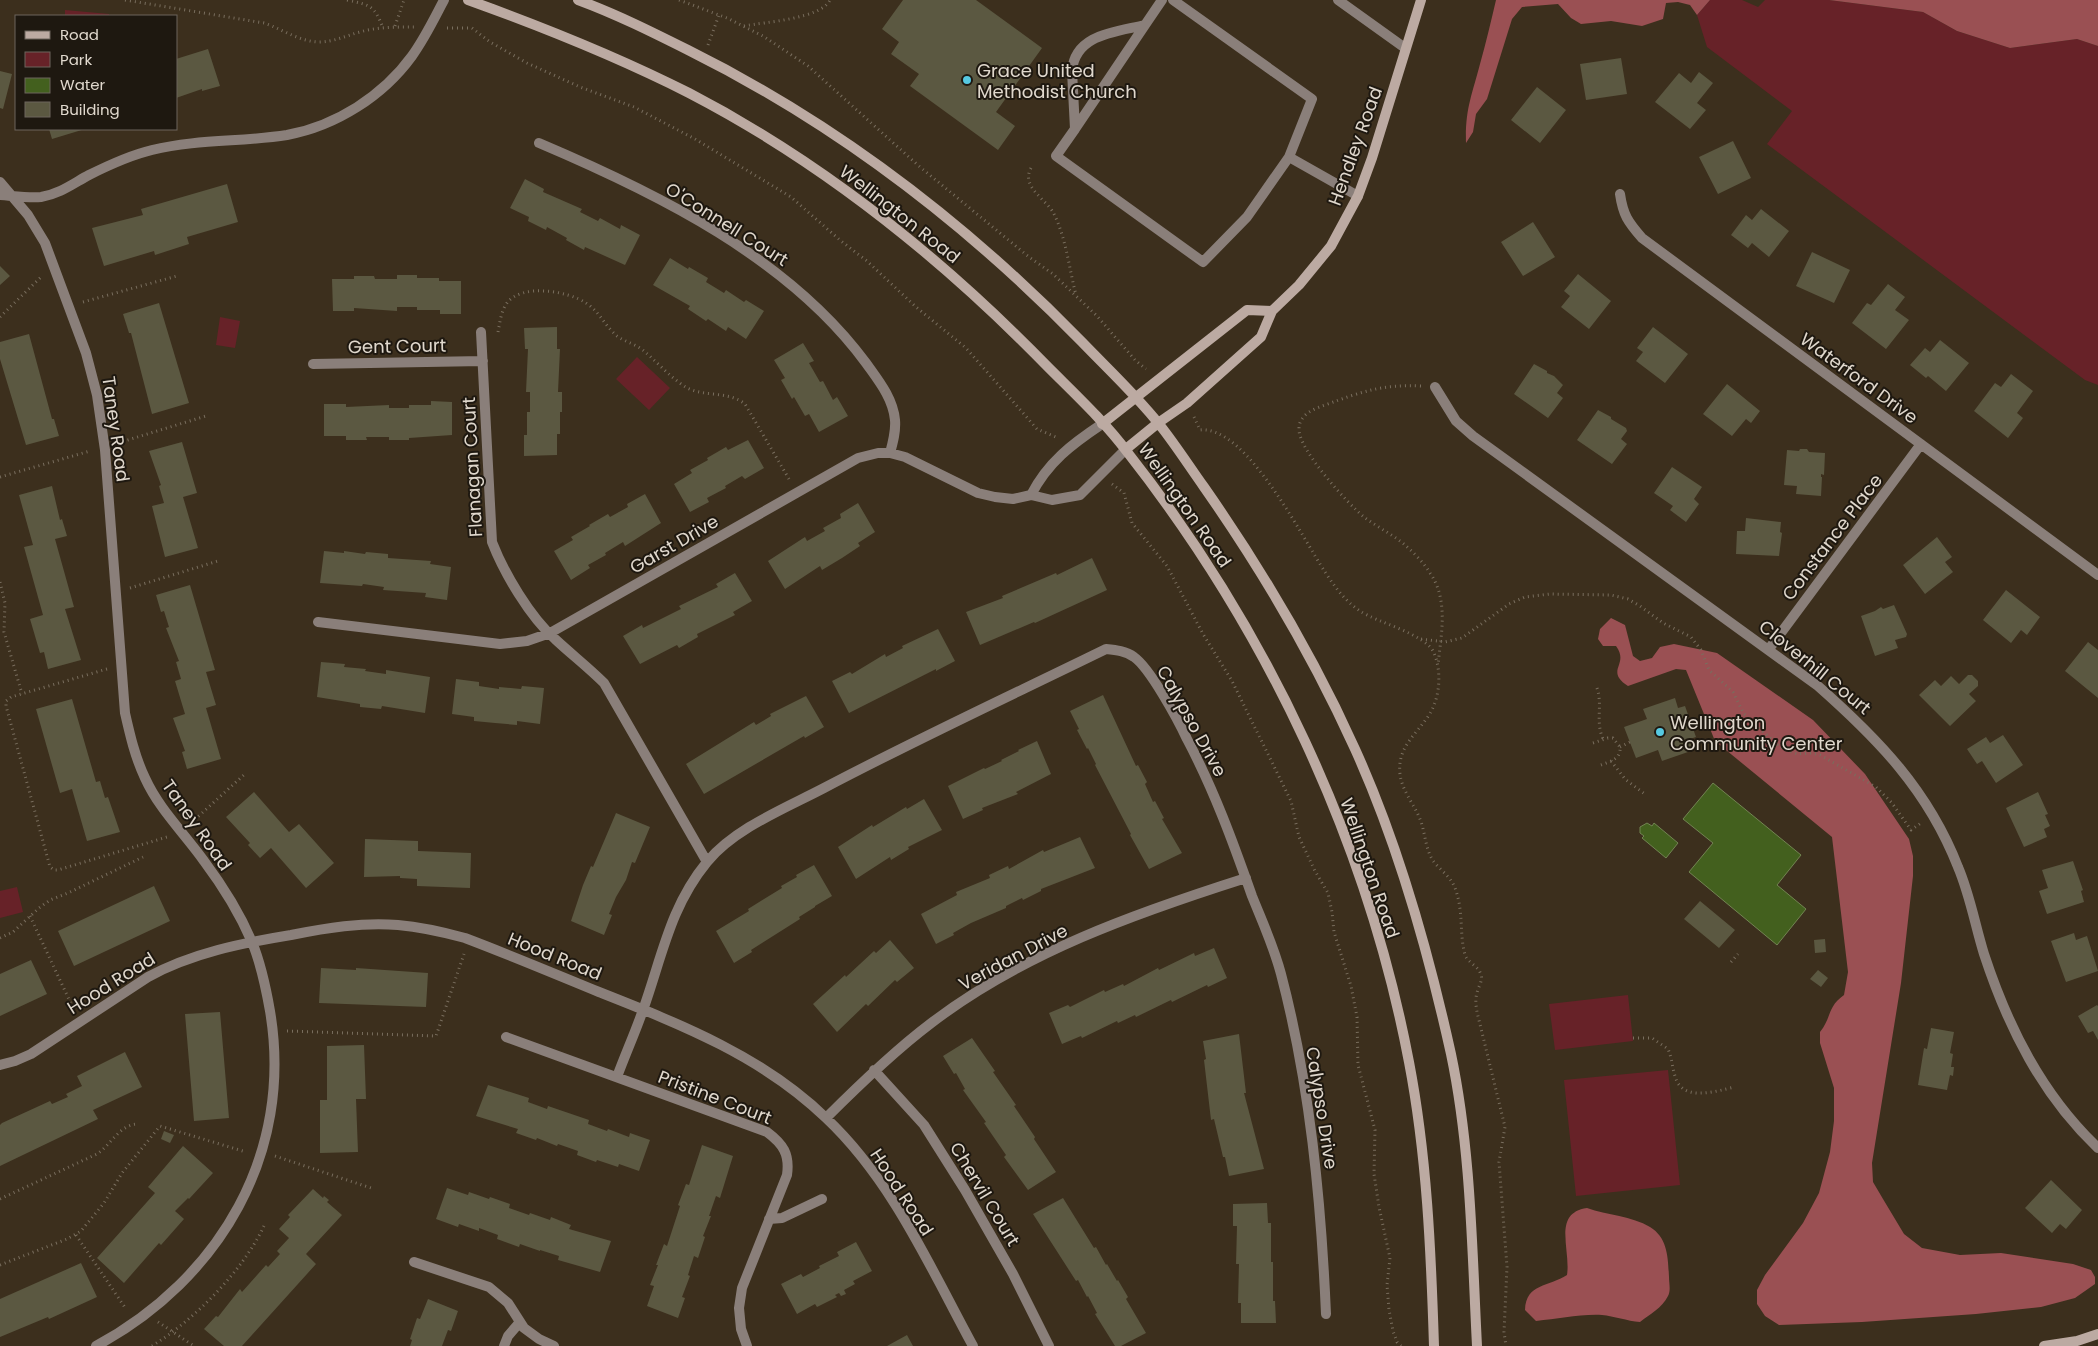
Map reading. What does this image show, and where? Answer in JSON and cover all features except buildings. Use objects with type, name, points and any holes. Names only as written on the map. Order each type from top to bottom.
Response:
[{"type":"main road","name":"Wellington Road","points":[[468,0],[612,56],[692,95],[768,139],[834,182],[907,236],[1001,318],[1126,449],[1172,511],[1258,646],[1318,769],[1362,881],[1394,995],[1409,1062],[1418,1119],[1429,1219],[1434,1346]]},
{"type":"main road","name":"Wellington Road","points":[[578,0],[642,27],[704,58],[791,106],[887,170],[983,246],[1050,308],[1158,423],[1237,535],[1303,642],[1357,753],[1395,851],[1422,935],[1451,1054],[1460,1104],[1466,1150],[1477,1346]]},
{"type":"main road","name":"Hendley Road","points":[[1126,449],[1187,403],[1261,337],[1272,311],[1300,285],[1322,259],[1336,238],[1358,196],[1372,158],[1421,0]]},
{"type":"main road","points":[[1102,424],[1247,310],[1272,311]]},
{"type":"main road","points":[[2044,1346],[2077,1341],[2098,1334]]},
{"type":"street","points":[[0,195],[42,197],[62,191],[116,162],[151,150],[187,143],[286,135],[313,129],[339,118],[369,99],[389,82],[411,57],[444,0]]},
{"type":"street","points":[[1162,0],[1056,156],[1203,262],[1247,217],[1289,157],[1312,100],[1173,0]]},
{"type":"street","points":[[1338,0],[1406,48]]},
{"type":"street","points":[[1074,128],[1072,63],[1078,51],[1091,40],[1101,36],[1145,25]]},
{"type":"street","name":"O'Connell Court","points":[[539,143],[580,160],[647,193],[699,222],[745,250],[780,276],[821,311],[853,346],[884,388],[892,405],[895,420],[894,439],[890,454]]},
{"type":"street","points":[[1289,157],[1358,196]]},
{"type":"street","name":"Taney Road","points":[[0,182],[28,215],[41,236],[86,353],[97,395],[105,446],[125,713],[132,746],[145,779],[162,809],[204,861],[252,942],[267,991],[273,1031],[275,1074],[271,1114],[262,1155],[250,1185],[231,1220],[218,1241],[183,1281],[134,1322],[96,1346]]},
{"type":"street","name":"Waterford Drive","points":[[1620,194],[1628,223],[1642,238],[2098,575]]},
{"type":"street","name":"Flanagan Court","points":[[481,332],[492,542],[499,561],[521,597],[550,633],[582,661],[608,688],[707,862]]},
{"type":"street","name":"Gent Court","points":[[313,364],[483,361]]},
{"type":"street","name":"Cloverhill Court","points":[[1435,387],[1456,421],[1473,436],[1818,686],[1864,727],[1893,758],[1920,794],[1958,866],[1999,995],[2020,1044],[2046,1089],[2078,1129],[2098,1148]]},
{"type":"street","points":[[1031,495],[1040,477],[1068,447],[1102,424]]},
{"type":"street","name":"Constance Place","points":[[1769,649],[1921,444]]},
{"type":"street","name":"Garst Drive","points":[[318,622],[500,644],[527,641],[550,633],[858,458],[878,453],[905,457],[978,493],[1013,499],[1031,495],[1052,500],[1080,495],[1126,449]]},
{"type":"street","name":"Calypso Drive","points":[[643,1009],[662,944],[679,903],[707,862],[736,837],[766,818],[864,767],[1106,649],[1120,650],[1134,657],[1145,668],[1204,770],[1228,829],[1281,973],[1300,1066],[1314,1161],[1324,1256],[1326,1314]]},
{"type":"street","name":"Veridan Drive","points":[[826,1118],[874,1070],[931,1023],[969,997],[1019,968],[1100,930],[1163,905],[1246,878]]},
{"type":"street","name":"Hood Road","points":[[0,1064],[15,1061],[31,1054],[166,968],[214,952],[252,942],[360,925],[397,925],[435,930],[468,939],[708,1037],[752,1062],[795,1092],[826,1118],[876,1176],[895,1204],[973,1346]]},
{"type":"street","points":[[617,1077],[643,1009]]},
{"type":"street","name":"Pristine Court","points":[[506,1037],[767,1132],[780,1141],[786,1154],[788,1167],[769,1219]]},
{"type":"street","name":"Chervil Court","points":[[874,1070],[924,1125],[940,1149],[1013,1274],[1049,1346]]},
{"type":"street","points":[[747,1346],[741,1330],[739,1308],[742,1288],[769,1219],[782,1218],[822,1200]]},
{"type":"street","points":[[414,1262],[489,1287],[508,1302],[520,1322],[539,1340],[554,1346]]},
{"type":"street","points":[[504,1346],[508,1336],[520,1322]]},
{"type":"path","points":[[125,0],[264,23],[281,28],[300,39],[319,42],[341,40],[360,32],[395,26],[472,28],[490,42],[527,63],[634,107],[695,139],[790,197],[867,261],[916,307],[966,348],[1037,429],[1058,438],[1068,447]]},
{"type":"path","points":[[346,0],[365,4],[375,9],[383,28]]},
{"type":"path","points":[[395,26],[404,0]]},
{"type":"path","points":[[743,26],[812,14],[827,6],[830,0]]},
{"type":"path","points":[[704,58],[719,15]]},
{"type":"path","points":[[1031,168],[1028,174],[1029,183],[1052,210],[1060,227],[1076,295]]},
{"type":"path","points":[[0,317],[53,265]]},
{"type":"path","points":[[68,306],[177,276]]},
{"type":"path","points":[[481,332],[498,332],[502,314],[508,302],[526,293],[541,290],[564,294],[581,300],[598,313],[619,337],[642,350],[684,386],[695,391],[732,397],[745,404],[797,493]]},
{"type":"path","points":[[1435,387],[1381,386],[1310,411],[1300,423],[1298,430],[1316,465],[1348,503],[1363,516],[1404,544],[1430,573],[1439,588],[1442,600],[1437,671]]},
{"type":"path","points":[[0,476],[206,416]]},
{"type":"path","points":[[1100,474],[1124,493],[1132,523],[1167,566],[1202,634],[1232,681],[1291,801],[1299,837],[1328,893],[1334,932],[1351,986],[1357,1017],[1358,1065],[1375,1130],[1374,1174],[1390,1258],[1387,1285],[1389,1310],[1393,1331],[1397,1342],[1402,1346]]},
{"type":"path","points":[[116,592],[218,562]]},
{"type":"path","points":[[0,582],[5,603],[4,632],[22,694]]},
{"type":"path","points":[[1420,639],[1455,641],[1509,604],[1525,597],[1550,594],[1611,596],[1628,600],[1640,606],[1663,623],[1691,637],[1700,650],[1709,670],[1733,692],[1744,714],[1780,747],[1797,754],[1816,753],[1876,787],[1892,803],[1911,830],[1933,816]]},
{"type":"path","points":[[122,665],[8,699],[6,706],[51,869],[58,870],[181,832],[246,772]]},
{"type":"path","points":[[1597,688],[1599,704],[1598,722],[1602,739]]},
{"type":"path","points":[[1593,743],[1602,739],[1613,738],[1620,746],[1619,756],[1601,765]]},
{"type":"path","points":[[1620,746],[1630,742]]},
{"type":"path","points":[[1610,761],[1625,779],[1646,795]]},
{"type":"path","points":[[0,938],[13,932],[50,900],[142,857]]},
{"type":"path","points":[[30,916],[80,1022]]},
{"type":"path","points":[[273,1031],[436,1036],[468,939]]},
{"type":"path","points":[[1731,962],[1738,954]]},
{"type":"path","points":[[1633,1038],[1652,1038],[1664,1045],[1670,1054],[1679,1085],[1693,1093],[1704,1093],[1735,1087]]},
{"type":"path","points":[[1669,1076],[1675,1075]]},
{"type":"path","points":[[0,1199],[97,1154],[108,1147],[123,1129],[138,1124]]},
{"type":"path","points":[[0,1265],[76,1235],[104,1203],[122,1173],[160,1126],[374,1189]]},
{"type":"path","points":[[152,1346],[174,1332],[222,1287],[258,1238],[264,1226]]},
{"type":"path","points":[[76,1235],[134,1322]]},
{"type":"path","points":[[146,1313],[191,1345]]},
{"type":"green space","points":[[1710,0],[1742,0],[1758,7],[1765,0],[1829,0],[1923,12],[1957,31],[2010,48],[2077,39],[2098,46],[2098,385],[2085,380],[1767,144],[1792,111],[1707,47],[1697,15]]},
{"type":"green space","points":[[65,10],[109,14],[109,15],[65,15]]},
{"type":"green space","points":[[220,317],[240,321],[235,348],[216,345]]},
{"type":"green space","points":[[637,357],[670,388],[649,410],[616,379]]},
{"type":"green space","points":[[17,887],[23,912],[0,918],[0,891]]},
{"type":"green space","points":[[1628,995],[1633,1041],[1555,1050],[1549,1004]]},
{"type":"green space","points":[[1668,1070],[1680,1185],[1576,1196],[1564,1080]]},
{"type":"shaded area","points":[[1496,0],[1710,0],[1697,15],[1690,5],[1678,2],[1666,3],[1663,19],[1642,26],[1611,21],[1581,24],[1571,18],[1558,4],[1522,7],[1512,19],[1487,99],[1476,114],[1473,132],[1466,143],[1470,102]]},
{"type":"shaded area","points":[[1829,0],[2098,0],[2098,46],[2077,39],[2010,48],[1957,31],[1923,12]]},
{"type":"shaded area","points":[[1611,618],[1625,625],[1633,656],[1640,661],[1652,658],[1660,647],[1674,644],[1717,653],[1813,720],[1865,774],[1909,839],[1913,856],[1913,876],[1901,983],[1872,1163],[1873,1182],[1904,1234],[1922,1248],[1960,1255],[2001,1253],[2073,1264],[2091,1270],[2095,1277],[2095,1284],[2075,1298],[2041,1307],[1976,1314],[1862,1322],[1779,1325],[1765,1316],[1757,1304],[1757,1290],[1765,1275],[1803,1223],[1819,1193],[1830,1152],[1834,1121],[1834,1088],[1820,1043],[1820,1032],[1832,1008],[1844,995],[1848,972],[1832,837],[1715,741],[1686,670],[1676,669],[1628,686],[1621,680],[1617,671],[1620,653],[1616,646],[1603,646],[1598,639],[1600,629]]},
{"type":"shaded area","points":[[1587,1208],[1643,1223],[1656,1232],[1664,1243],[1668,1263],[1669,1294],[1659,1307],[1640,1322],[1593,1315],[1536,1321],[1525,1310],[1526,1301],[1534,1290],[1567,1275],[1566,1225],[1576,1211]]},
{"type":"water","points":[[1713,783],[1801,855],[1777,885],[1806,909],[1777,945],[1689,872],[1713,843],[1683,819]]},
{"type":"water","points":[[1647,823],[1652,826],[1654,823],[1678,843],[1666,858],[1642,838],[1644,836],[1640,833],[1640,827]]},
{"type":"place","name":"Grace United Methodist Church","points":[[967,80]]},
{"type":"place","name":"Wellington Community Center","points":[[1660,732]]}]
